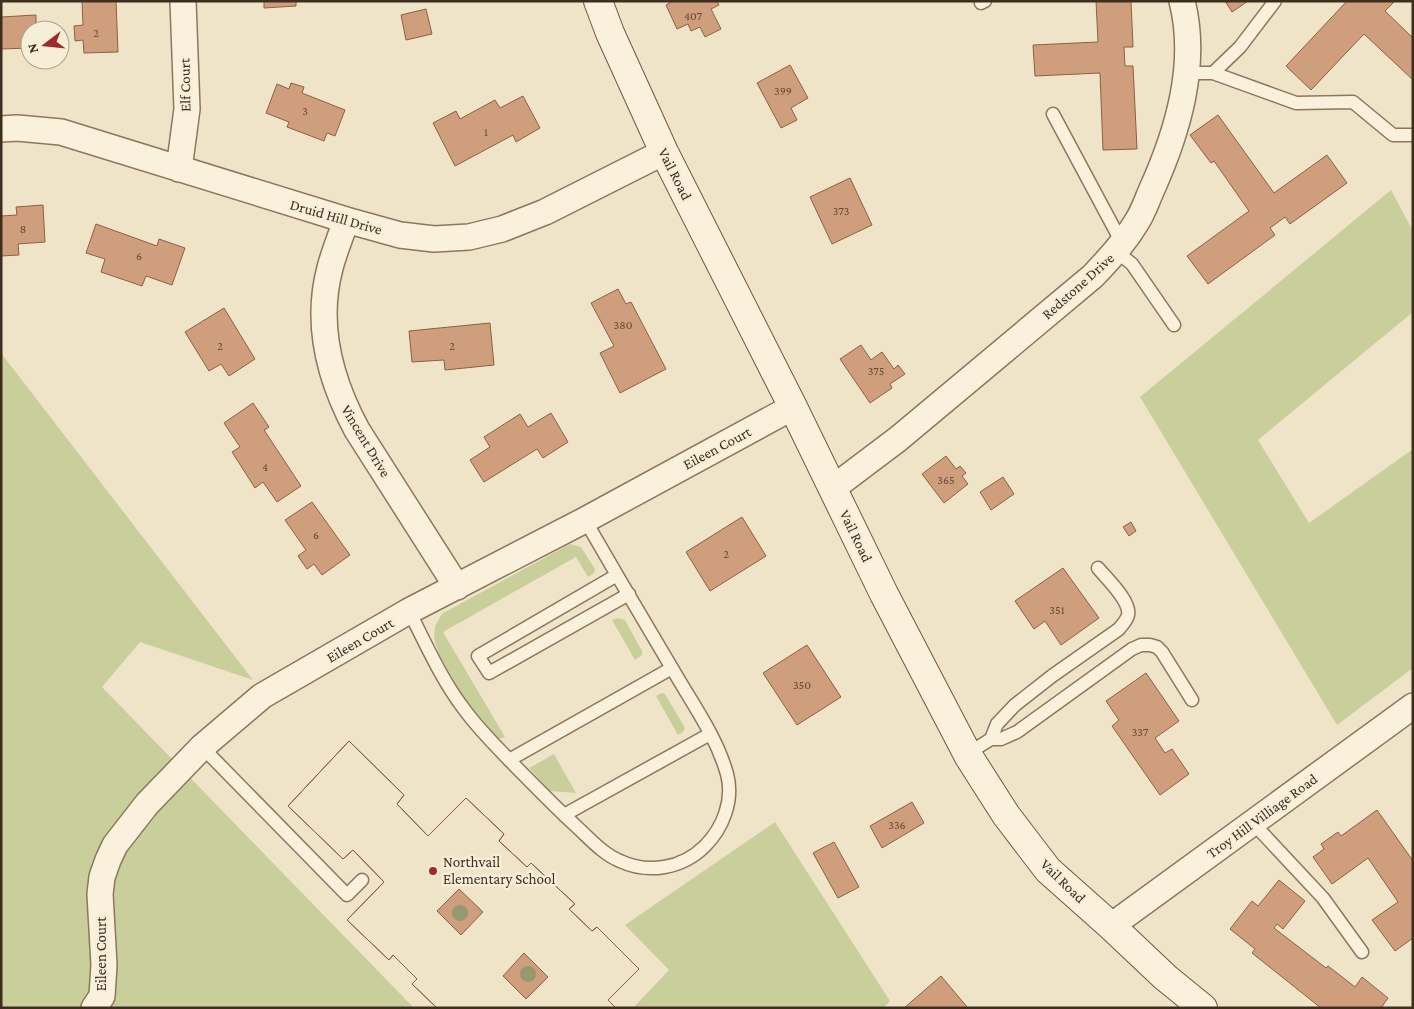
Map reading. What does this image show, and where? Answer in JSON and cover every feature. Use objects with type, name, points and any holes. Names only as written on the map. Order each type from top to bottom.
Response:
[{"type":"street","name":"Elf Court","points":[[179,169],[187,109],[183,1]]},
{"type":"street","name":"Vail Road","points":[[598,1],[610,34],[664,152],[793,407],[884,594],[967,754],[1006,815],[1048,870],[1165,977],[1203,1008]]},
{"type":"street","name":"Redstone Drive","points":[[833,488],[898,439],[1093,276],[1120,247],[1137,222],[1158,175],[1177,120],[1187,73],[1188,41],[1182,1]]},
{"type":"street","name":"Druid Hill Drive","points":[[1,129],[17,128],[61,132],[346,220],[400,235],[434,239],[469,237],[502,229],[545,212],[664,152]]},
{"type":"street","name":"Vincent Drive","points":[[346,220],[330,268],[325,303],[326,342],[334,379],[343,404],[356,430],[457,587]]},
{"type":"street","name":"Eileen Court","points":[[94,1008],[102,996],[104,965],[100,894],[102,877],[108,860],[115,845],[147,804],[202,746],[262,696],[410,611],[585,520],[793,407]]},
{"type":"street","name":"Troy Hill Villiage Road","points":[[1111,926],[1413,706]]},
{"type":"lane","points":[[1213,72],[1240,47],[1275,1]]},
{"type":"lane","points":[[1187,73],[1213,72],[1296,104],[1353,102],[1393,135],[1413,135]]},
{"type":"lane","points":[[1054,114],[1120,247],[1174,325]]},
{"type":"lane","points":[[410,611],[438,667],[463,708],[490,741],[603,851],[618,860],[634,866],[651,869],[668,867],[684,861],[699,852],[712,840],[721,825],[726,809],[728,792],[727,774],[710,734],[585,520]]},
{"type":"lane","points":[[991,740],[997,724],[1015,705],[1052,676],[1119,629],[1125,622],[1128,615],[1122,595],[1098,568]]},
{"type":"lane","points":[[617,575],[478,656],[489,673],[629,594]]},
{"type":"lane","points":[[967,754],[991,740],[1001,739],[1017,732],[1117,659],[1141,645],[1157,647],[1162,652],[1192,700]]},
{"type":"lane","points":[[509,760],[672,668]]},
{"type":"lane","points":[[564,815],[710,734]]},
{"type":"lane","points":[[202,746],[347,895],[362,880]]},
{"type":"lane","points":[[1253,823],[1323,898],[1362,952]]},
{"type":"green space","points":[[1391,190],[1413,231],[1413,312],[1258,440],[1309,523],[1413,449],[1413,668],[1337,725],[1140,397]]},
{"type":"green space","points":[[1,353],[253,680],[140,642],[102,687],[414,1008],[1,1008]]},
{"type":"green space","points":[[570,544],[581,547],[595,569],[594,573],[588,577],[576,557],[443,632],[505,737],[498,739],[468,704],[439,655],[434,638],[435,626],[442,614]]},
{"type":"green space","points":[[618,618],[625,620],[642,651],[642,655],[635,660],[612,620]]},
{"type":"green space","points":[[661,693],[665,694],[685,728],[678,735],[656,696]]},
{"type":"green space","points":[[554,754],[576,793],[550,791],[529,768]]},
{"type":"green space","points":[[775,822],[890,1001],[883,1008],[633,1008],[669,970],[625,925]]},
{"type":"building","points":[[82,1],[116,1],[118,52],[84,53],[83,40],[75,41],[74,26],[83,25]]},
{"type":"building","points":[[264,1],[296,1],[296,6],[264,8]]},
{"type":"building","points":[[673,1],[717,1],[719,5],[711,9],[721,29],[705,37],[700,27],[691,31],[688,24],[677,29],[666,5]]},
{"type":"building","points":[[1096,1],[1131,1],[1133,47],[1124,47],[1125,66],[1133,66],[1137,149],[1103,150],[1100,73],[1035,76],[1033,45],[1098,42]]},
{"type":"building","points":[[1225,1],[1248,1],[1232,12]]},
{"type":"building","points":[[1347,1],[1395,1],[1385,11],[1413,38],[1413,80],[1364,34],[1311,90],[1286,66]]},
{"type":"building","points":[[426,9],[432,34],[406,40],[401,15]]},
{"type":"building","points":[[36,15],[36,20],[20,20],[20,48],[1,49],[1,17]]},
{"type":"building","points":[[790,65],[808,98],[791,108],[797,120],[781,128],[757,83]]},
{"type":"building","points":[[291,83],[304,87],[302,93],[345,110],[335,136],[327,133],[324,141],[287,127],[289,122],[266,113],[277,84],[289,89]]},
{"type":"building","points":[[523,96],[540,128],[516,142],[513,135],[455,166],[433,123],[456,111],[460,119],[495,100],[500,108]]},
{"type":"building","points":[[1218,115],[1274,193],[1327,155],[1347,183],[1290,224],[1285,217],[1270,228],[1275,235],[1208,284],[1187,256],[1249,211],[1214,161],[1211,163],[1190,135]]},
{"type":"building","points":[[850,178],[872,225],[832,244],[810,197]]},
{"type":"building","points":[[43,205],[45,242],[18,244],[19,255],[1,256],[1,216],[17,215],[16,207]]},
{"type":"building","points":[[96,224],[157,246],[159,239],[185,248],[172,285],[146,276],[142,286],[101,272],[105,259],[86,253]]},
{"type":"building","points":[[618,289],[626,304],[631,302],[666,369],[620,393],[600,353],[614,346],[591,303]]},
{"type":"building","points":[[224,308],[255,359],[229,376],[221,364],[209,371],[185,332]]},
{"type":"building","points":[[490,323],[494,365],[445,370],[444,360],[412,362],[409,331]]},
{"type":"building","points":[[861,345],[871,360],[882,352],[894,369],[898,365],[905,374],[890,384],[892,388],[870,403],[840,359]]},
{"type":"building","points":[[253,403],[269,427],[264,430],[301,486],[277,502],[263,482],[255,488],[232,452],[240,447],[224,423]]},
{"type":"building","points":[[551,413],[568,442],[543,458],[537,449],[484,482],[470,460],[490,447],[484,437],[520,414],[528,427]]},
{"type":"building","points":[[946,456],[956,469],[960,466],[966,473],[962,476],[968,484],[944,503],[922,474]]},
{"type":"building","points":[[1003,477],[1014,494],[991,510],[980,492]]},
{"type":"building","points":[[312,502],[350,555],[322,575],[314,564],[307,569],[298,556],[306,550],[285,520]]},
{"type":"building","points":[[742,517],[766,556],[710,591],[686,552]]},
{"type":"building","points":[[1131,522],[1136,531],[1129,536],[1123,527]]},
{"type":"building","points":[[1063,568],[1099,618],[1061,645],[1045,621],[1034,629],[1015,601]]},
{"type":"building","points":[[807,645],[841,697],[797,725],[763,673]]},
{"type":"building","points":[[1146,673],[1179,721],[1155,738],[1165,753],[1172,749],[1189,774],[1160,795],[1112,726],[1119,720],[1106,701]]},
{"type":"building","points":[[349,741],[404,795],[397,804],[428,836],[466,798],[504,834],[499,841],[527,867],[531,863],[575,904],[569,909],[592,931],[597,927],[639,969],[608,1000],[616,1008],[437,1008],[412,984],[417,979],[393,955],[389,960],[347,920],[384,882],[353,850],[343,859],[288,806]],"holes":[[[459,889],[483,912],[461,935],[437,911]],[[524,953],[548,977],[526,999],[503,976]]]},
{"type":"building","points":[[349,741],[404,795],[397,804],[428,836],[466,798],[504,834],[499,841],[527,867],[531,863],[575,904],[569,909],[592,931],[597,927],[639,969],[608,1000],[616,1008],[437,1008],[412,984],[417,979],[393,955],[389,960],[347,920],[384,882],[353,850],[343,859],[288,806]]},
{"type":"building","points":[[912,802],[924,823],[882,848],[870,826]]},
{"type":"building","points":[[1377,810],[1413,861],[1413,938],[1395,951],[1372,920],[1398,902],[1368,858],[1332,884],[1313,857],[1324,849],[1321,844],[1338,832],[1341,836]]},
{"type":"building","points":[[834,842],[859,887],[838,898],[813,853]]},
{"type":"building","points":[[1279,880],[1305,901],[1283,929],[1277,924],[1274,928],[1326,968],[1328,966],[1355,987],[1362,977],[1388,998],[1381,1008],[1321,1008],[1252,953],[1255,949],[1230,929],[1252,901],[1258,906]]},
{"type":"building","points":[[941,976],[968,1008],[904,1008]]},
{"type":"place","name":"Northvail Elementary School","points":[[433,871]]}]
